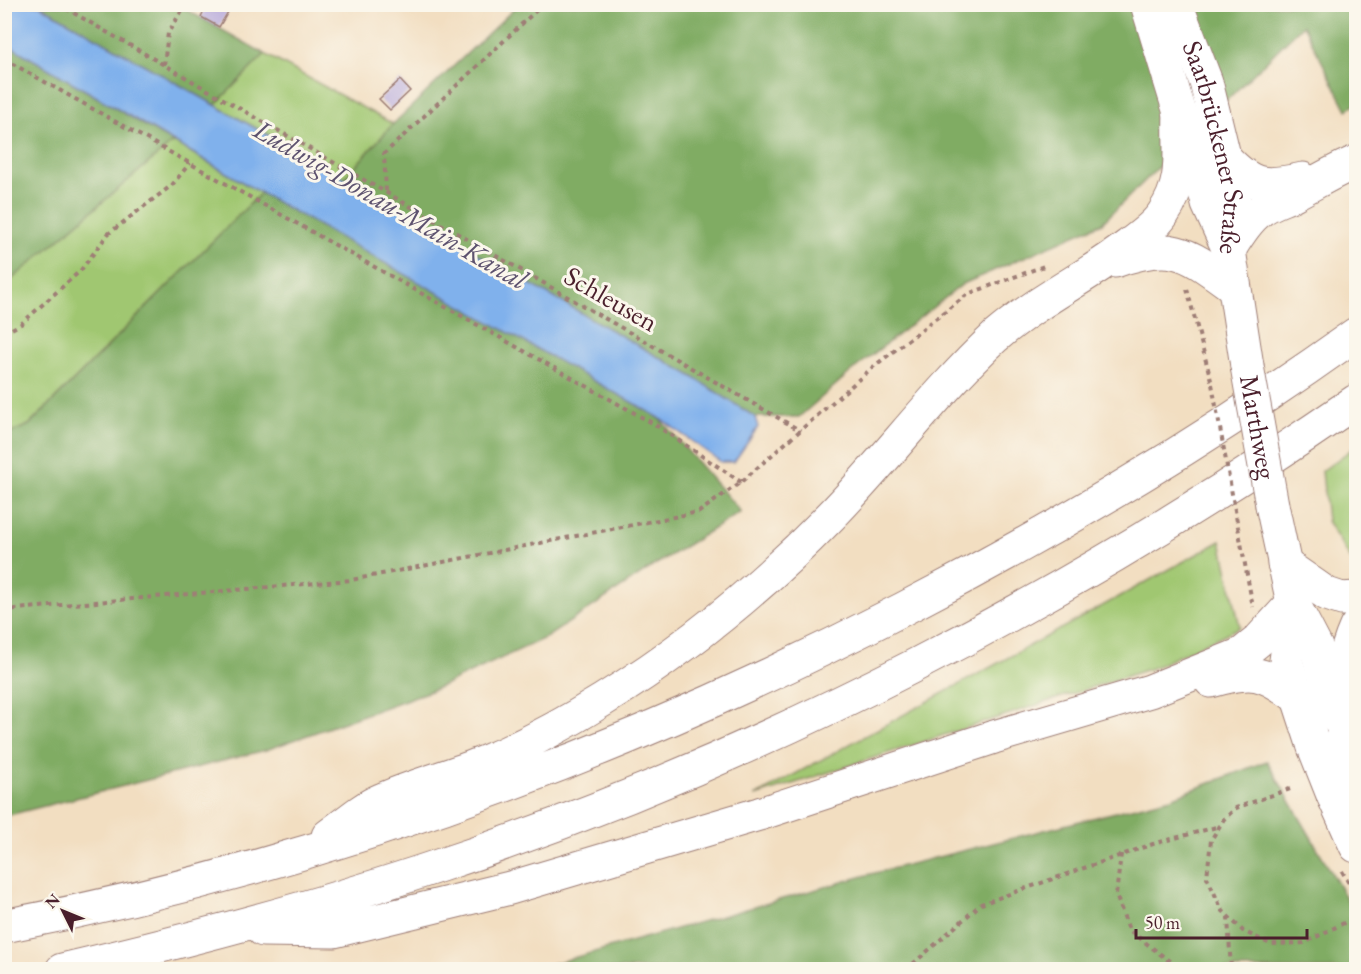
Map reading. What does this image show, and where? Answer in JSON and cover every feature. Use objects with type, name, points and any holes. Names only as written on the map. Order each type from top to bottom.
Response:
[{"type":"main road","name":"Saarbrückener Straße","points":[[1147,4],[1180,113],[1192,136],[1208,204],[1229,250]]},
{"type":"main road","name":"Saarbrückener Straße","points":[[1176,4],[1206,82],[1226,159],[1234,197],[1229,250]]},
{"type":"main road","points":[[304,852],[379,800],[485,762],[603,700],[667,658],[747,595],[830,517],[940,393],[996,336],[1029,310],[1102,266],[1151,228],[1161,217],[1172,200],[1180,176],[1180,113]]},
{"type":"main road","points":[[1226,159],[1236,170],[1265,185],[1276,185],[1344,167]]},
{"type":"main road","points":[[1229,250],[1247,223],[1258,212],[1344,167]]},
{"type":"main road","name":"Marthweg","points":[[1229,250],[1247,366],[1284,564],[1293,603],[1316,647],[1331,732],[1345,786],[1356,846]]},
{"type":"main road","points":[[1102,266],[1151,252],[1173,251],[1201,263],[1234,286]]},
{"type":"main road","points":[[4,926],[162,891],[304,852],[388,827],[597,751],[800,661],[975,572],[1104,498],[1235,417],[1356,334]]},
{"type":"main road","points":[[62,969],[228,929],[383,884],[496,846],[673,777],[787,727],[957,643],[1065,583],[1266,462],[1356,401]]},
{"type":"main road","points":[[1284,564],[1327,594],[1342,599],[1356,598]]},
{"type":"main road","points":[[228,929],[334,931],[510,888],[747,818],[994,737],[1150,691],[1242,654],[1258,641],[1293,603]]},
{"type":"main road","name":"Marthweg","points":[[1293,603],[1286,661],[1297,697],[1331,732]]},
{"type":"main road","points":[[1331,732],[1343,663],[1356,627]]},
{"type":"main road","points":[[1150,691],[1249,674],[1266,676],[1297,697]]},
{"type":"path","name":"Schleusen","points":[[58,4],[801,430]]},
{"type":"path","points":[[164,65],[168,33],[186,4]]},
{"type":"path","points":[[386,191],[384,154],[543,4]]},
{"type":"path","points":[[4,59],[654,424],[741,482]]},
{"type":"path","points":[[4,333],[21,324],[81,270],[108,234],[172,185],[190,163]]},
{"type":"path","points":[[1173,251],[1192,303],[1212,384],[1238,527]]},
{"type":"path","points":[[4,610],[351,580],[699,512],[741,482],[873,367],[968,294],[1048,264]]},
{"type":"path","points":[[1290,789],[1236,808],[1211,840],[1207,877],[1222,910],[1243,931],[1270,944],[1304,944],[1356,917]]},
{"type":"path","points":[[906,969],[981,904],[1120,854],[1220,826]]},
{"type":"path","points":[[1120,854],[1116,895],[1129,930],[1181,969]]},
{"type":"path","points":[[1228,917],[1231,969]]},
{"type":"green space","points":[[39,5],[178,5],[265,54],[215,105]]},
{"type":"green space","points":[[518,5],[1356,5],[1356,104],[1347,110],[1303,25],[1102,223],[963,284],[853,370],[799,417],[755,417],[688,374],[345,178],[393,124]]},
{"type":"green space","points":[[5,43],[173,142],[5,285]]},
{"type":"green space","points":[[265,54],[393,124],[345,178],[215,105]]},
{"type":"green space","points":[[173,142],[261,193],[29,425],[5,435],[5,285]]},
{"type":"green space","points":[[261,193],[658,417],[741,512],[658,563],[547,637],[433,690],[266,750],[5,816],[5,435],[29,425]]},
{"type":"green space","points":[[1356,446],[1356,561],[1352,561],[1327,521],[1322,471]]},
{"type":"green space","points":[[1221,541],[1240,627],[1155,667],[755,796]]},
{"type":"green space","points":[[1267,761],[1356,915],[1356,969],[534,969],[867,875],[1171,798]]},
{"type":"water","points":[[5,4],[39,5],[688,374],[755,417],[758,427],[734,462],[721,462],[658,417],[261,193],[5,43]]},
{"type":"building","points":[[207,4],[216,4],[228,12],[219,27],[201,17]]},
{"type":"building","points":[[400,80],[410,91],[390,110],[379,99]]},
{"type":"water label","name":"Ludwig-Donau-Main-Kanal","points":[[391,204]]}]
